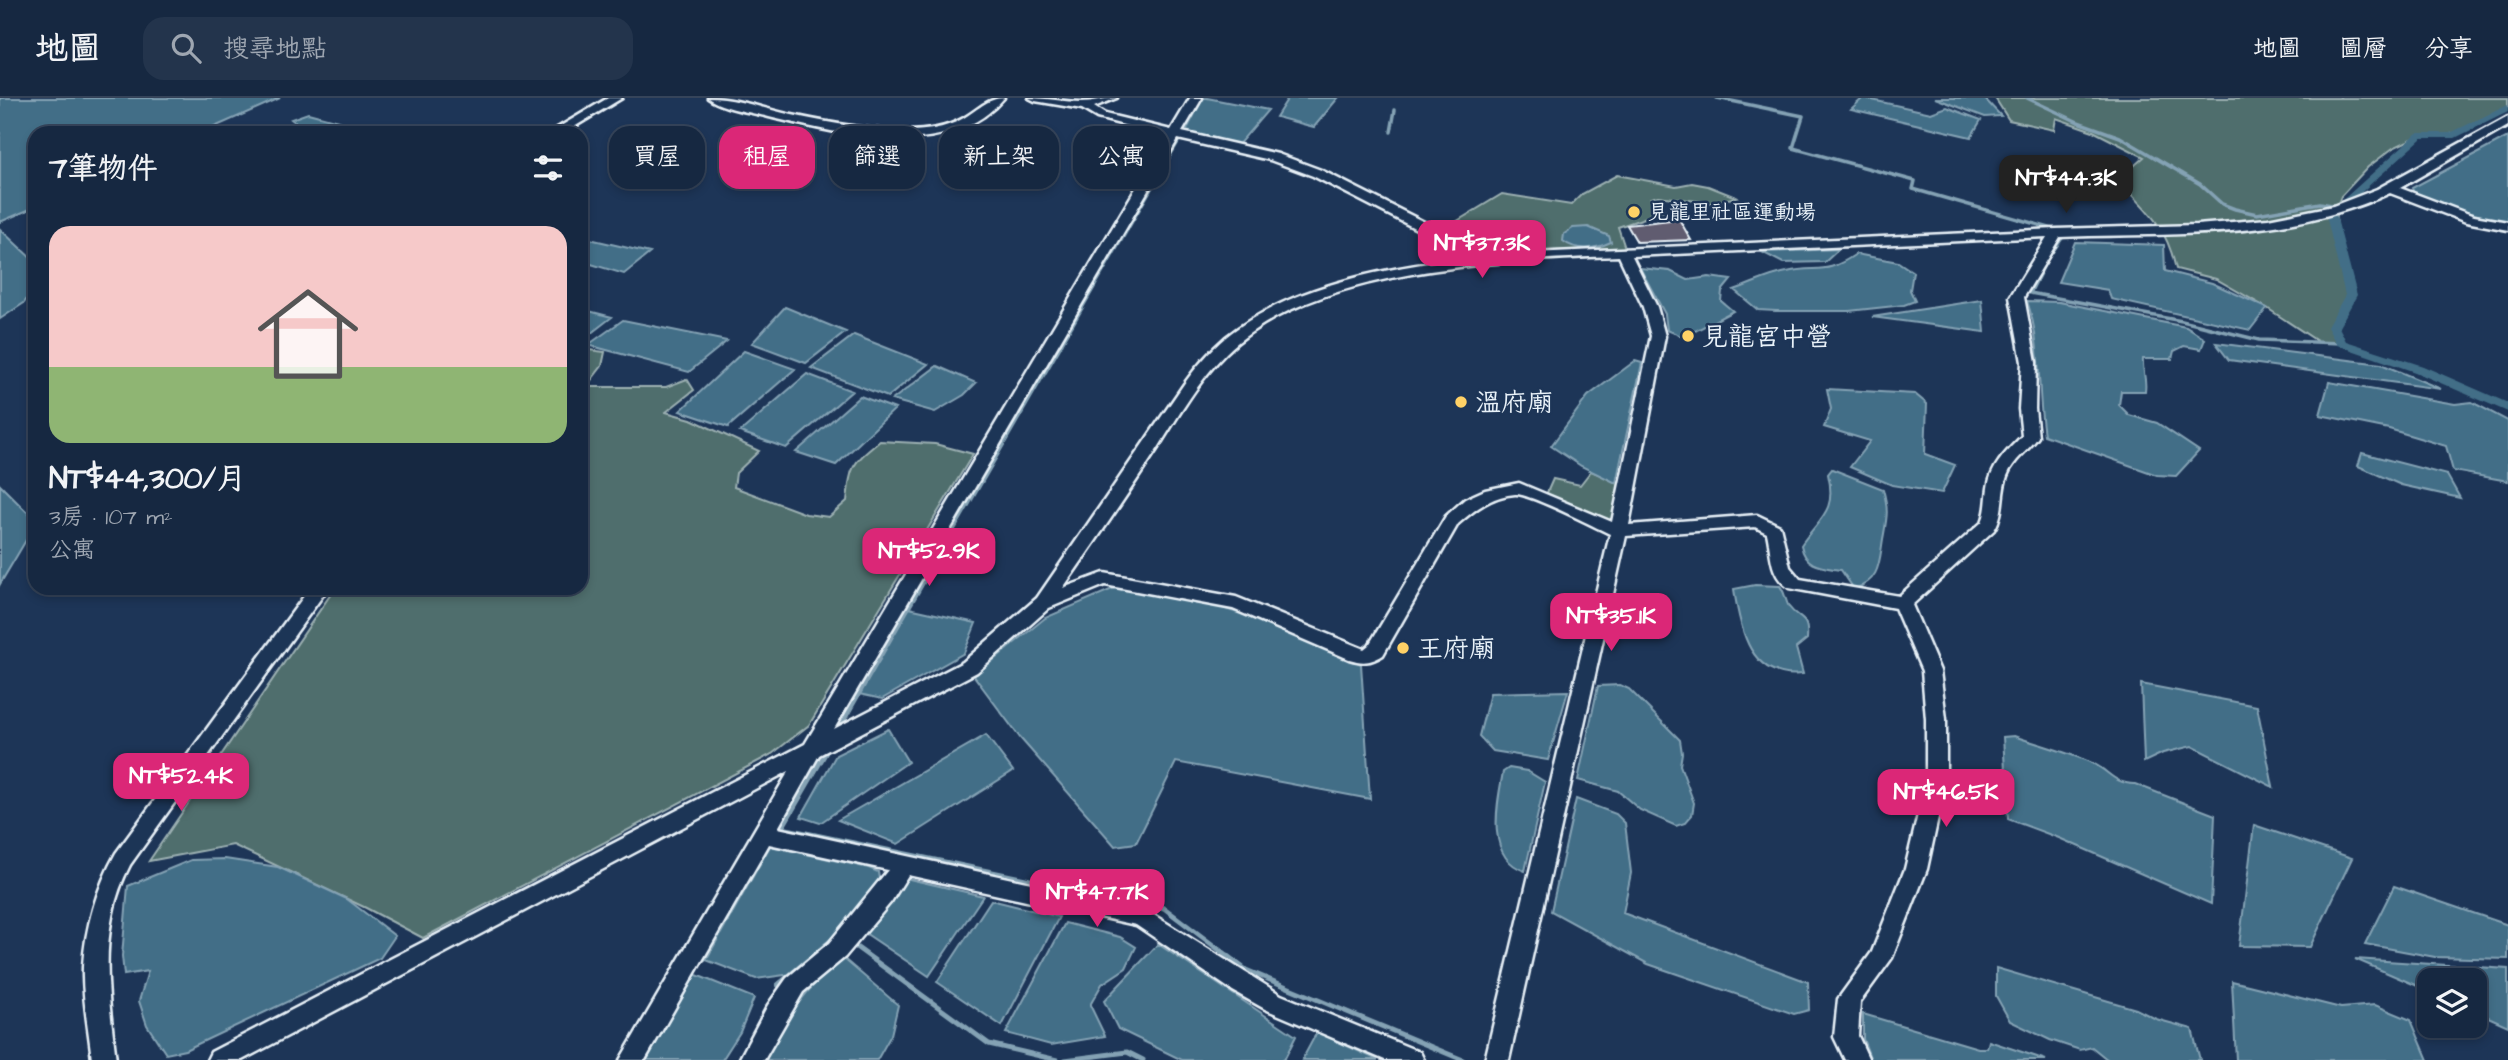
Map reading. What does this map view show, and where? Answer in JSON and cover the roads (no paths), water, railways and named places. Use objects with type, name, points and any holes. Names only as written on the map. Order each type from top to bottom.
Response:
[{"type":"street","points":[[567,126],[615,98]]},
{"type":"street","points":[[714,98],[806,121],[868,131],[927,133],[943,130],[974,117],[998,98]]},
{"type":"street","points":[[1035,98],[1085,106],[1101,116],[1274,157],[1317,173],[1443,237],[1511,259]]},
{"type":"street","points":[[1085,106],[1111,98]]},
{"type":"street","points":[[632,1060],[765,834],[812,748],[1196,98]]},
{"type":"street","points":[[219,1060],[970,667],[1043,603],[1075,560],[1202,368],[1233,339],[1278,311],[1345,284],[1427,268],[1511,259],[2236,225],[2282,219],[2337,209],[2390,189],[2508,121]]},
{"type":"street","points":[[2390,189],[2471,219],[2508,226]]},
{"type":"street","points":[[1902,603],[1988,526],[1996,512],[1996,485],[2001,468],[2030,437],[2027,409],[2029,362],[2017,297],[2056,233]]},
{"type":"street","points":[[1497,1060],[1619,531],[1658,335],[1650,307],[1624,253]]},
{"type":"street","points":[[1043,603],[1104,579],[1236,603],[1356,654],[1367,656],[1376,650],[1452,520],[1471,503],[1491,494],[1519,488],[1619,531],[1757,521],[1773,530],[1778,539],[1785,579],[1795,584],[1902,603]]},
{"type":"street","points":[[104,1060],[94,969],[98,935],[111,881],[123,859],[192,761],[314,595]]},
{"type":"street","points":[[1857,1060],[1846,1037],[1849,999],[1881,958],[1891,933],[1916,869],[1936,781],[1936,719],[1931,671],[1902,603]]},
{"type":"street","points":[[765,834],[1141,917],[1241,984],[1273,1002],[1412,1060]]},
{"type":"street","points":[[751,1060],[776,1013],[795,985],[837,950],[883,895],[902,865]]},
{"type":"water","points":[[0,98],[280,98],[217,126],[28,126],[28,210],[0,222]]},
{"type":"water","points":[[1203,98],[1268,110],[1238,145],[1185,133]]},
{"type":"water","points":[[1288,98],[1338,98],[1314,127],[1276,117]]},
{"type":"water","points":[[1863,98],[1931,113],[1947,107],[1981,120],[1971,137],[1851,109]]},
{"type":"water","points":[[1935,98],[1984,98],[2001,116],[1985,117]]},
{"type":"water","points":[[308,113],[350,124],[302,126],[291,119]]},
{"type":"water","points":[[2508,137],[2508,223],[2451,208],[2414,193],[2412,188]]},
{"type":"water","points":[[1588,227],[1609,236],[1611,242],[1587,248],[1574,247],[1563,241],[1564,234],[1573,228]]},
{"type":"water","points":[[0,229],[28,255],[28,297],[24,303],[0,319]]},
{"type":"water","points":[[588,239],[650,253],[624,274],[588,263]]},
{"type":"water","points":[[2075,242],[2164,245],[2165,271],[2212,283],[2267,308],[2250,330],[2111,299],[2108,290],[2058,282]]},
{"type":"water","points":[[1839,249],[1825,262],[1783,263],[1762,252]]},
{"type":"water","points":[[1856,254],[1898,262],[1913,272],[1910,290],[1915,301],[1904,305],[1849,311],[1758,310],[1734,290],[1780,273],[1829,268]]},
{"type":"water","points":[[1640,268],[1670,271],[1688,280],[1709,277],[1731,280],[1722,291],[1721,301],[1733,311],[1684,337],[1667,330],[1665,314]]},
{"type":"water","points":[[1982,300],[1985,332],[1872,317]]},
{"type":"water","points":[[2027,301],[2059,302],[2186,327],[2205,339],[2201,349],[2184,346],[2174,351],[2172,359],[2143,359],[2145,391],[2121,391],[2119,405],[2129,415],[2157,423],[2199,451],[2176,476],[2157,475],[2044,435],[2035,334]]},
{"type":"water","points":[[785,307],[846,332],[806,363],[752,343]]},
{"type":"water","points":[[588,311],[612,317],[588,336]]},
{"type":"water","points":[[623,320],[727,341],[689,372],[588,345]]},
{"type":"water","points":[[854,335],[928,364],[888,397],[811,368]]},
{"type":"water","points":[[2216,343],[2381,364],[2441,389],[2229,360]]},
{"type":"water","points":[[744,351],[795,369],[728,427],[680,411]]},
{"type":"water","points":[[1635,361],[1642,363],[1616,483],[1581,466],[1551,446],[1588,396]]},
{"type":"water","points":[[937,366],[976,383],[964,395],[935,412],[892,400]]},
{"type":"water","points":[[807,374],[852,391],[786,448],[740,432]]},
{"type":"water","points":[[2329,382],[2455,404],[2472,402],[2508,421],[2508,481],[2453,471],[2446,446],[2389,429],[2320,415]]},
{"type":"water","points":[[1827,389],[1915,394],[1927,404],[1925,454],[1955,465],[1942,493],[1892,485],[1850,467],[1870,441],[1824,427],[1831,409]]},
{"type":"water","points":[[860,396],[895,409],[836,465],[796,452]]},
{"type":"water","points":[[2362,453],[2447,475],[2460,498],[2401,485],[2358,466]]},
{"type":"water","points":[[1832,469],[1883,489],[1886,503],[1886,519],[1877,570],[1863,586],[1854,589],[1841,570],[1810,562],[1801,545],[1828,506],[1828,474]]},
{"type":"water","points":[[0,485],[28,513],[28,537],[0,584]]},
{"type":"water","points":[[1755,585],[1780,586],[1789,607],[1805,622],[1807,639],[1796,648],[1803,674],[1785,674],[1771,669],[1759,661],[1751,649],[1744,635],[1734,589]]},
{"type":"water","points":[[1117,587],[1210,604],[1285,628],[1361,664],[1370,799],[1176,762],[1136,843],[1115,846],[1021,739],[974,676],[1045,618]]},
{"type":"water","points":[[909,608],[976,623],[964,653],[882,699],[859,694]]},
{"type":"water","points":[[2141,684],[2257,706],[2273,787],[2192,746],[2163,753],[2144,762]]},
{"type":"water","points":[[1620,685],[1629,689],[1680,740],[1680,765],[1694,803],[1692,815],[1685,823],[1676,826],[1640,810],[1618,791],[1578,780],[1598,686]]},
{"type":"water","points":[[1568,691],[1548,760],[1493,751],[1479,736],[1490,693]]},
{"type":"water","points":[[888,729],[908,762],[820,823],[801,817],[836,755]]},
{"type":"water","points":[[986,735],[1013,771],[898,844],[838,820]]},
{"type":"water","points":[[2014,736],[2083,759],[2121,781],[2215,815],[2211,904],[2059,838],[2008,819],[2003,737]]},
{"type":"water","points":[[1509,768],[1527,771],[1545,782],[1525,871],[1512,864],[1499,843],[1498,800],[1503,772]]},
{"type":"water","points":[[1576,799],[1616,814],[1625,823],[1631,873],[1623,913],[1808,982],[1809,1010],[1794,1014],[1648,964],[1551,911]]},
{"type":"water","points":[[2254,825],[2352,858],[2310,947],[2239,946]]},
{"type":"water","points":[[770,846],[869,868],[878,872],[879,879],[859,908],[823,948],[792,974],[756,979],[706,960]]},
{"type":"water","points":[[225,859],[278,867],[347,899],[395,936],[380,958],[185,1050],[166,1054],[147,1025],[139,1001],[148,971],[124,975],[122,956],[128,886],[191,860]]},
{"type":"water","points":[[905,878],[983,896],[929,976],[865,933]]},
{"type":"water","points":[[2394,886],[2508,925],[2508,959],[2435,957],[2365,944]]},
{"type":"water","points":[[991,900],[1059,917],[1002,1026],[937,982]]},
{"type":"water","points":[[1065,923],[1120,937],[1136,947],[1126,968],[1102,984],[1090,1005],[1105,1036],[1051,1045],[1006,1033]]},
{"type":"water","points":[[1158,944],[1296,1036],[1284,1060],[1182,1060],[1118,1029],[1104,1001]]},
{"type":"water","points":[[844,959],[898,1005],[891,1035],[877,1060],[761,1060],[807,992]]},
{"type":"water","points":[[2355,959],[2508,969],[2508,1026],[2487,1016],[2487,968],[2417,968],[2417,986]]},
{"type":"water","points":[[1996,968],[2136,1009],[2156,1019],[2192,1029],[2200,1060],[2108,1060],[2092,1047],[2080,1050],[2050,1040],[2010,1021],[1996,996]]},
{"type":"water","points":[[694,974],[754,998],[740,1032],[722,1060],[647,1060]]},
{"type":"water","points":[[2232,981],[2341,1008],[2375,1005],[2411,1020],[2428,1060],[2236,1060]]},
{"type":"water","points":[[1863,1014],[1978,1048],[1987,1048],[1989,1041],[2046,1060],[1871,1060],[1863,1039]]},
{"type":"water","points":[[1317,1032],[1378,1060],[1302,1060]]},
{"type":"waterway","points":[[1717,98],[1803,116],[1793,148],[1915,181],[1913,189],[2053,229]]},
{"type":"waterway","points":[[2027,98],[2078,122],[2120,137],[2200,184],[2222,204],[2235,209],[2257,214],[2320,203],[2338,206]]},
{"type":"waterway","points":[[2339,207],[2420,135],[2452,136],[2508,108]]},
{"type":"waterway","points":[[1391,132],[1395,110]]},
{"type":"waterway","points":[[1060,346],[1179,140]]},
{"type":"waterway","points":[[2335,210],[2331,215],[2351,295],[2333,327],[2341,343],[2419,369],[2508,408]]},
{"type":"waterway","points":[[2065,234],[2047,259],[2030,293],[2182,321],[2259,340],[2341,343]]},
{"type":"waterway","points":[[878,660],[1061,344]]},
{"type":"waterway","points":[[842,723],[879,658]]},
{"type":"waterway","points":[[826,752],[782,828],[1164,908],[1246,970],[1463,1060]]},
{"type":"waterway","points":[[778,985],[834,938]]},
{"type":"waterway","points":[[852,944],[989,1044],[1057,1060]]},
{"type":"waterway","points":[[1065,1060],[1127,1052],[1143,1060]]},
{"type":"place","name":"見龍里社區運動場","points":[[1634,212]]},
{"type":"place","name":"見龍宮中營","points":[[1688,336]]},
{"type":"place","name":"溫府廟","points":[[1461,402]]},
{"type":"place","name":"王府廟","points":[[1403,648]]}]
